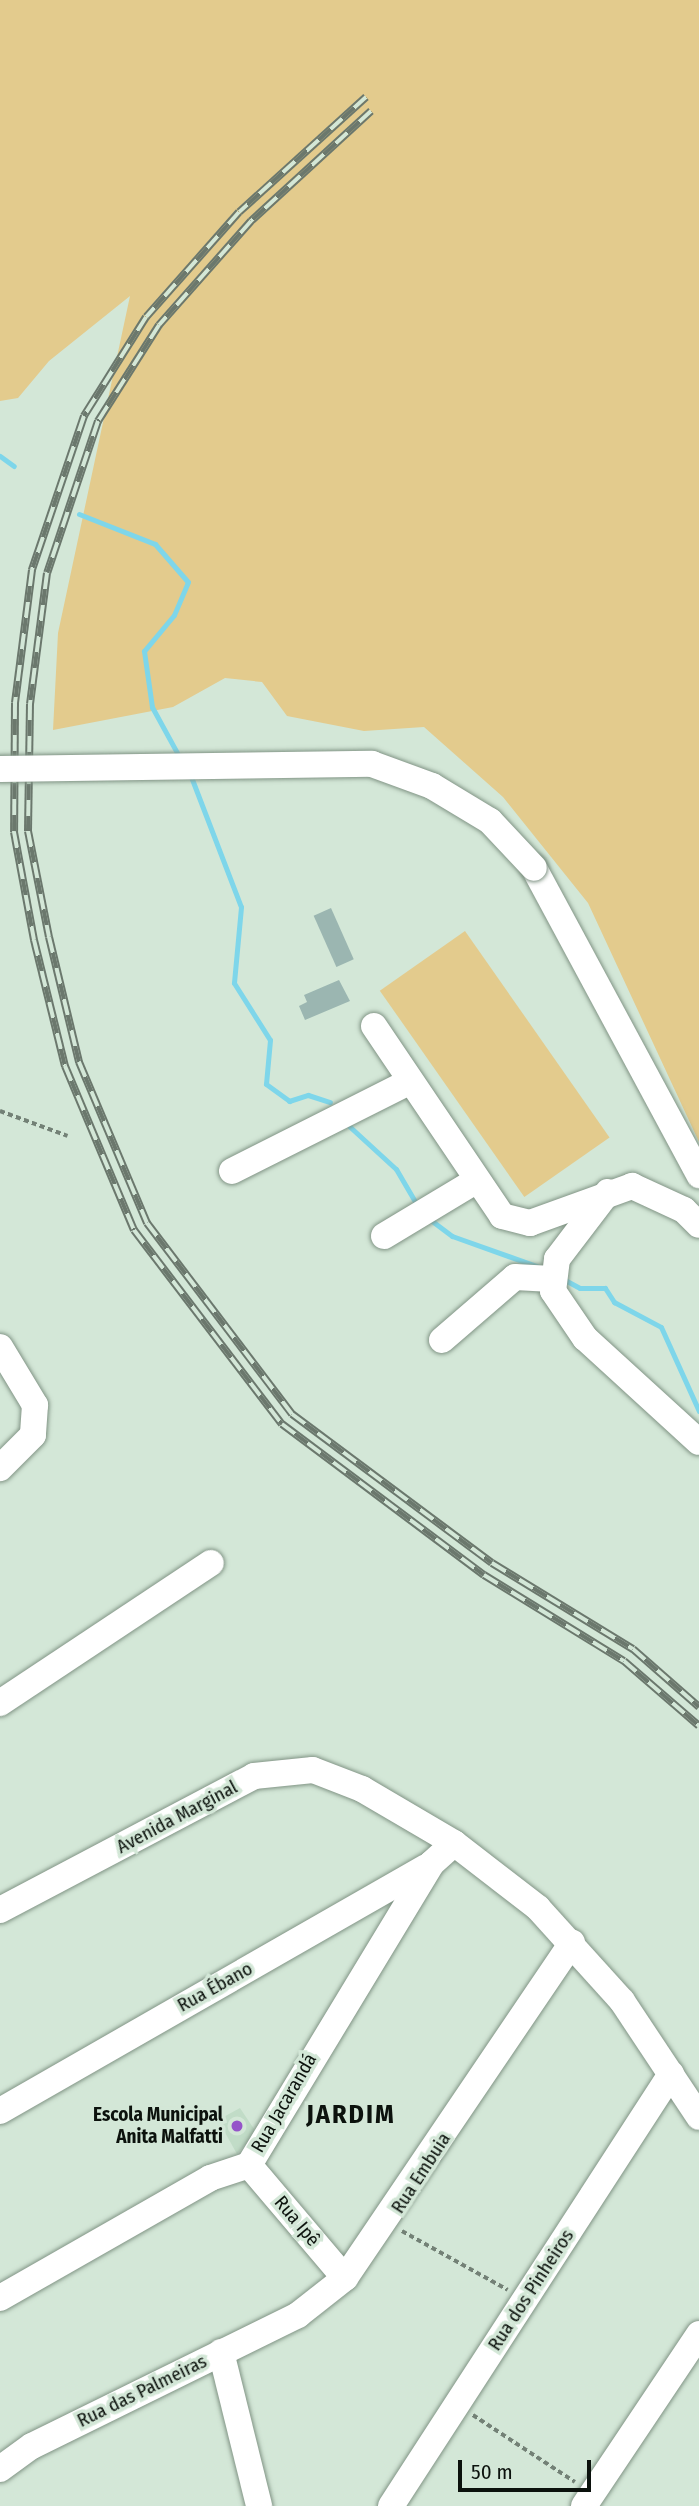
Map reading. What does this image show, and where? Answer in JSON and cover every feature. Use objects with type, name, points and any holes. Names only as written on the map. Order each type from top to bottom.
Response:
[{"type":"street","points":[[0,769],[372,764],[432,786],[490,821],[534,868],[699,1175]]},
{"type":"street","points":[[374,1026],[407,1083],[474,1182],[512,1223],[530,1223],[609,1191],[632,1186],[658,1196],[699,1225]]},
{"type":"street","points":[[232,1171],[407,1083]]},
{"type":"street","points":[[384,1236],[474,1182]]},
{"type":"street","points":[[609,1191],[557,1259],[552,1279],[585,1338],[699,1442]]},
{"type":"street","points":[[442,1340],[515,1277],[552,1279]]},
{"type":"street","points":[[0,1347],[35,1405],[33,1435],[0,1468]]},
{"type":"street","points":[[0,1703],[211,1563]]},
{"type":"street","name":"Avenida Marginal","points":[[0,1910],[254,1776],[313,1770],[362,1789],[454,1843],[501,1876],[572,1943],[671,2074],[699,2116]]},
{"type":"street","name":"Rua Jacarandá","points":[[0,2298],[209,2178],[249,2165],[431,1864],[454,1843]]},
{"type":"street","name":"Rua Ébano","points":[[0,2111],[431,1864]]},
{"type":"street","name":"Rua Embuia","points":[[221,2352],[298,2315],[345,2278],[388,2223],[572,1943]]},
{"type":"street","name":"Rua dos Pinheiros","points":[[391,2506],[671,2074]]},
{"type":"street","name":"Rua Ipê","points":[[249,2165],[345,2278]]},
{"type":"street","points":[[588,2500],[699,2334]]},
{"type":"street","name":"Rua das Palmeiras","points":[[0,2469],[32,2446],[221,2352],[259,2506]]},
{"type":"path","points":[[0,1111],[68,1136]]},
{"type":"path","points":[[388,2223],[525,2299]]},
{"type":"path","points":[[457,2404],[588,2500]]},
{"type":"shaded area","points":[[0,0],[699,0],[699,1142],[588,903],[503,797],[424,727],[364,731],[287,716],[262,682],[225,678],[173,707],[53,730],[58,633],[130,296],[49,361],[18,398],[0,401]]},
{"type":"shaded area","points":[[465,931],[610,1137],[524,1197],[380,991]]},
{"type":"shaded area","name":"Escola Municipal Anita Malfatti","points":[[240,2108],[256,2132],[237,2154],[218,2120]]},
{"type":"building","points":[[331,908],[354,959],[336,967],[314,916]]},
{"type":"building","points":[[339,980],[350,1001],[305,1020],[299,1006],[307,1002],[304,995]]},
{"type":"waterway","points":[[0,456],[14,466]]},
{"type":"waterway","points":[[79,514],[155,544],[188,582],[174,615],[144,651],[152,707],[181,760]]},
{"type":"waterway","points":[[190,774],[241,907],[234,983],[270,1040],[266,1084],[289,1101],[308,1095],[330,1102]]},
{"type":"waterway","points":[[349,1126],[396,1169],[417,1205]]},
{"type":"waterway","points":[[432,1221],[452,1236],[539,1267]]},
{"type":"waterway","points":[[563,1279],[580,1288],[605,1288],[614,1302],[661,1327],[699,1411]]},
{"type":"railway","points":[[366,97],[239,212],[146,317],[84,416],[32,570],[15,703],[14,832],[34,940],[65,1066],[134,1230],[282,1424],[484,1575],[624,1661],[699,1726]]},
{"type":"railway","points":[[371,111],[251,221],[159,325],[98,421],[47,573],[30,704],[28,831],[49,937],[79,1062],[147,1223],[292,1414],[492,1563],[633,1649],[699,1707]]},
{"type":"place","name":"Escola Municipal Anita Malfatti","points":[[237,2126]]},
{"type":"district","name":"JARDIM","points":[[351,2115]]}]
